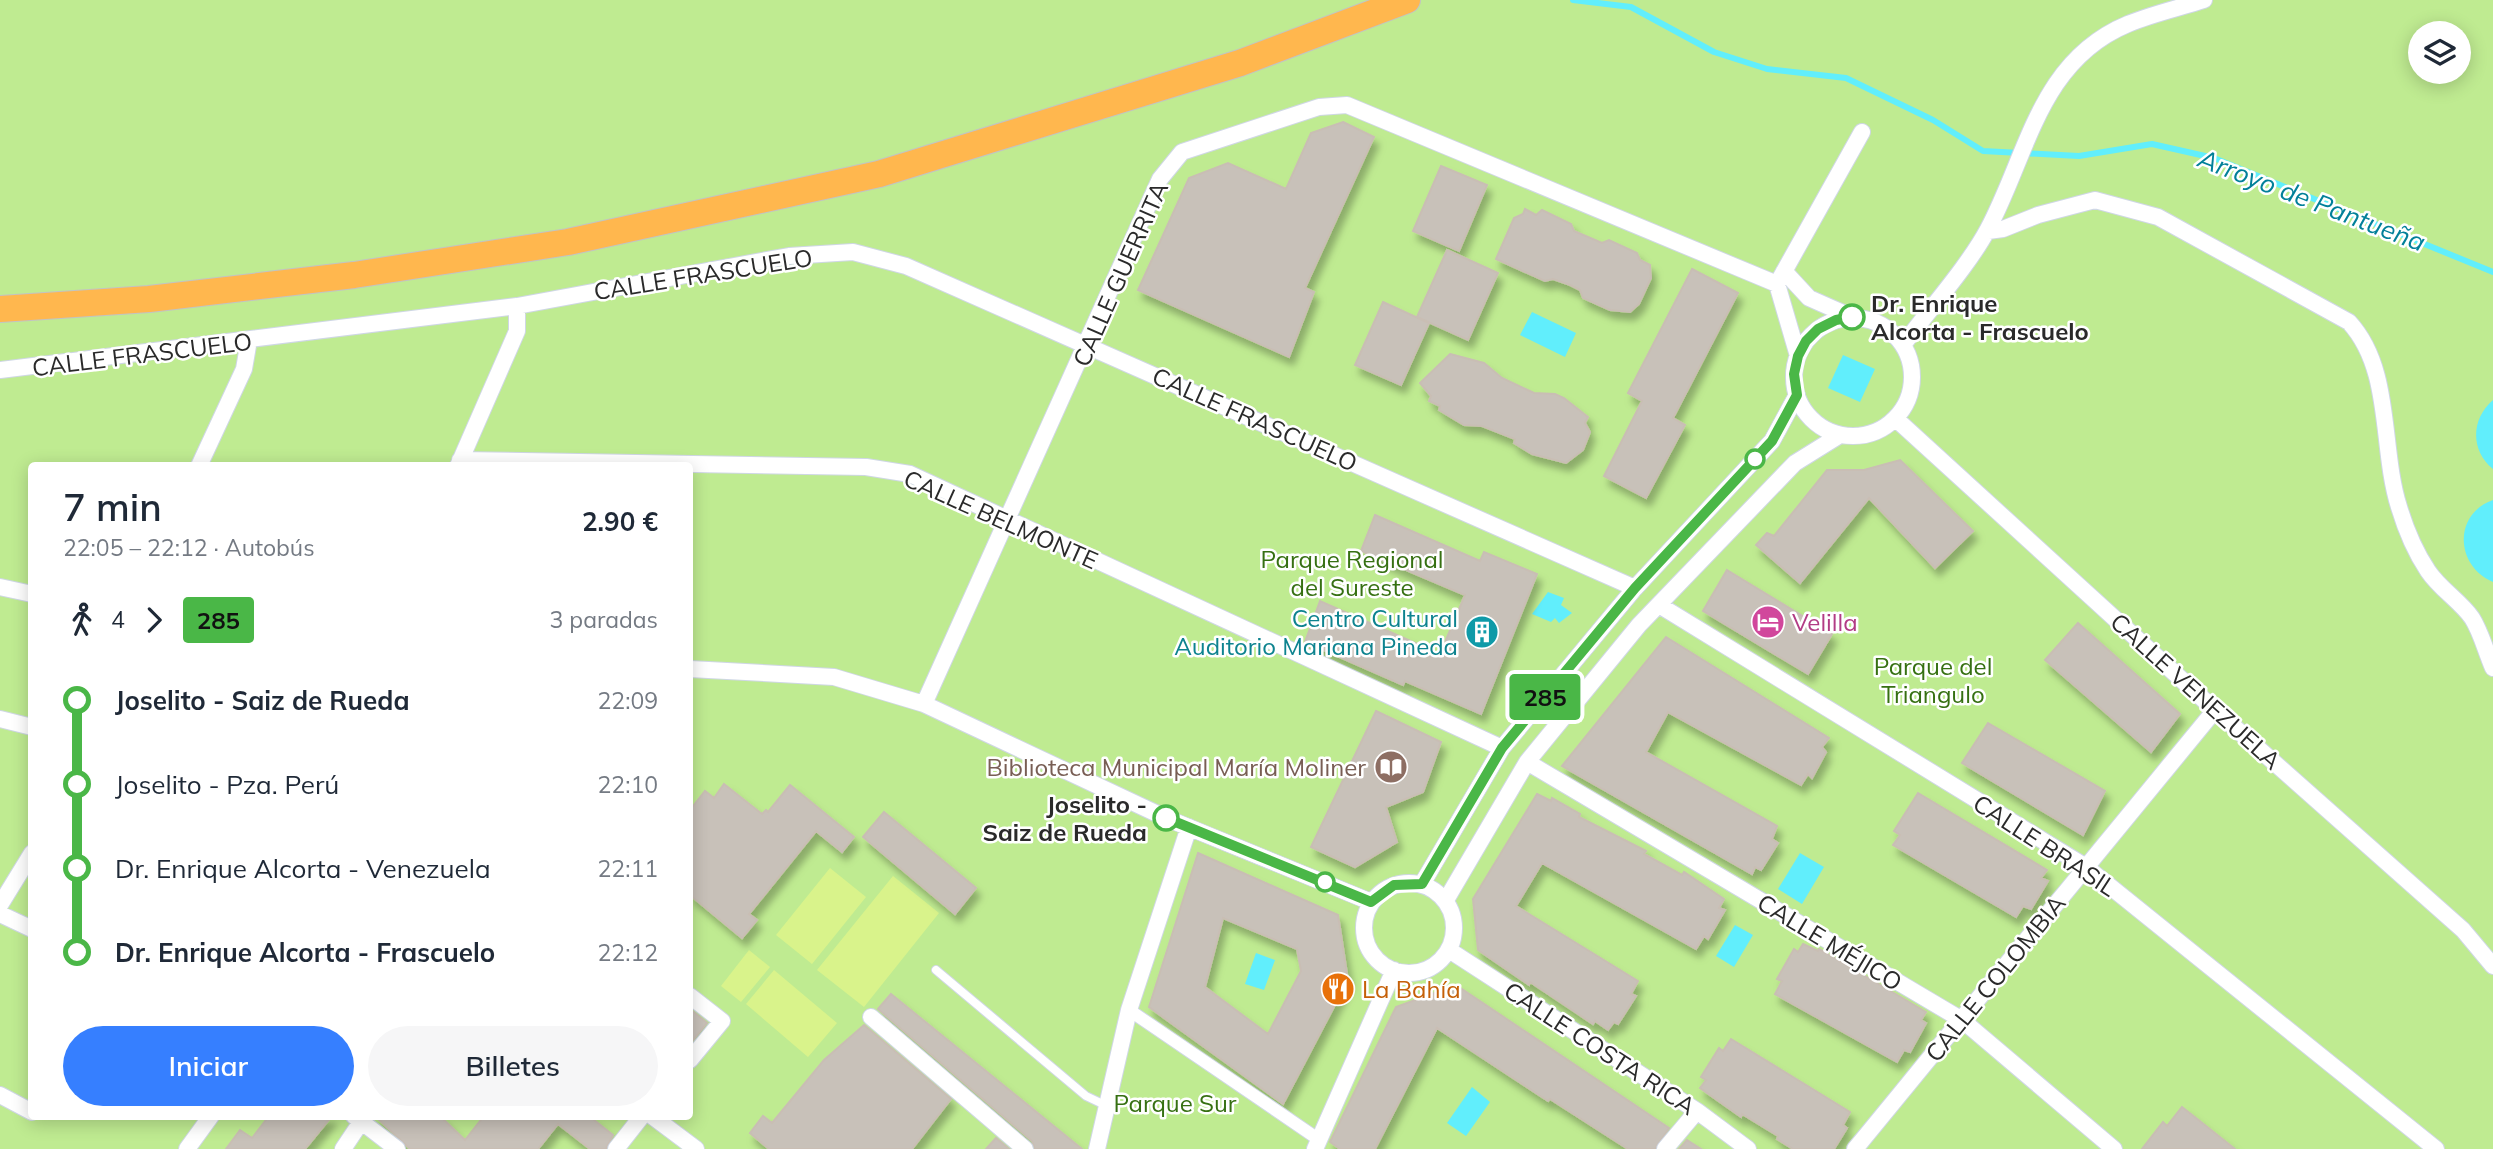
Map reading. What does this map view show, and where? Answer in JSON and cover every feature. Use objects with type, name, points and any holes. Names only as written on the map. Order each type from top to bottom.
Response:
[{"type":"main road","points":[[0,309],[149,299],[354,275],[568,242],[866,177],[1048,124],[1240,63],[1407,0]]},
{"type":"street","points":[[1903,345],[1988,231],[2040,107],[2078,57],[2101,38],[2127,24],[2204,0]]},
{"type":"street","name":"CALLE GUERRITA","points":[[924,704],[1088,345],[1160,178],[1182,152],[1319,107],[1348,105],[1781,278],[1809,298],[1852,317]]},
{"type":"street","points":[[1798,356],[1781,278],[1862,132]]},
{"type":"street","points":[[1988,231],[2003,229],[2039,215],[2095,201],[2108,204],[2158,217],[2349,323],[2365,340],[2371,354],[2388,464],[2399,509],[2428,570],[2471,618],[2493,668]]},
{"type":"street","name":"CALLE FRASCUELO","points":[[0,370],[517,306],[789,256],[853,252],[906,266],[1635,588]]},
{"type":"street","points":[[459,462],[517,331],[517,306]]},
{"type":"street","points":[[1852,317],[1870,320],[1888,329],[1903,345],[1910,360],[1912,381],[1908,399],[1896,418],[1883,428],[1860,436],[1840,435],[1819,426],[1806,412],[1797,395],[1794,374],[1798,356],[1806,341],[1818,329],[1836,320],[1852,317]]},
{"type":"street","points":[[202,462],[244,369],[249,340]]},
{"type":"street","points":[[1422,884],[1502,748],[1635,588],[1772,441],[1797,395]]},
{"type":"street","name":"CALLE VENEZUELA","points":[[1896,418],[2215,710],[2463,930],[2493,966]]},
{"type":"street","points":[[1446,900],[1527,762],[1659,605],[1795,463],[1840,435]]},
{"type":"street","name":"CALLE BELMONTE","points":[[693,465],[866,467],[909,474],[1502,748]]},
{"type":"street","points":[[0,587],[28,593]]},
{"type":"street","name":"CALLE BRASIL","points":[[1659,605],[2086,867],[2436,1149]]},
{"type":"street","points":[[693,669],[834,677],[924,704],[1189,828],[1371,902]]},
{"type":"street","name":"CALLE COLOMBIA","points":[[1855,1149],[2215,710]]},
{"type":"street","points":[[0,719],[28,726]]},
{"type":"street","name":"CALLE MÉJICO","points":[[1527,762],[1962,1020],[2114,1149]]},
{"type":"street","points":[[1097,1149],[1129,1010],[1189,828]]},
{"type":"street","points":[[0,905],[28,860]]},
{"type":"street","points":[[1422,884],[1446,900],[1454,916],[1455,934],[1449,950],[1439,962],[1425,970],[1410,973],[1394,970],[1377,959],[1366,942],[1364,922],[1371,902],[1394,885],[1422,884]]},
{"type":"street","points":[[0,914],[28,927]]},
{"type":"street","name":"CALLE COSTA RICA","points":[[1449,950],[1697,1111],[1748,1149]]},
{"type":"street","points":[[1129,1010],[1321,1146],[1394,970]]},
{"type":"street","points":[[693,998],[722,1021],[693,1055]]},
{"type":"street","points":[[871,1017],[1025,1149]]},
{"type":"street","points":[[0,1095],[28,1110]]},
{"type":"street","points":[[1665,1149],[1697,1111]]},
{"type":"street","points":[[187,1149],[208,1120]]},
{"type":"street","points":[[343,1149],[359,1120]]},
{"type":"street","points":[[362,1120],[397,1149]]},
{"type":"street","points":[[616,1149],[639,1120]]},
{"type":"street","points":[[657,1120],[696,1149]]},
{"type":"lane","points":[[936,970],[1086,1096],[1107,1106]]},
{"type":"green space","name":"Parque Regional del Sureste","points":[[0,0],[2493,0],[2493,1149],[0,1149]]},
{"type":"green space","points":[[830,868],[866,897],[812,964],[776,935]]},
{"type":"green space","points":[[893,876],[939,913],[864,1007],[817,970]]},
{"type":"green space","points":[[749,950],[770,967],[741,1002],[721,986]]},
{"type":"green space","points":[[774,970],[837,1023],[808,1057],[746,1004]]},
{"type":"water","points":[[1532,312],[1576,333],[1565,357],[1520,335]]},
{"type":"water","points":[[1843,355],[1875,369],[1860,402],[1828,388]]},
{"type":"water","points":[[2493,400],[2493,469],[2480,453],[2476,435],[2480,416]]},
{"type":"water","points":[[2493,500],[2493,582],[2471,564],[2464,540],[2465,528],[2471,516]]},
{"type":"water","points":[[1548,592],[1564,598],[1561,605],[1572,613],[1559,623],[1555,618],[1551,622],[1532,614]]},
{"type":"water","points":[[1800,853],[1824,867],[1802,904],[1778,889]]},
{"type":"water","points":[[1735,925],[1753,935],[1734,967],[1716,956]]},
{"type":"water","points":[[1256,953],[1275,960],[1264,990],[1245,984]]},
{"type":"water","points":[[1472,1087],[1490,1102],[1466,1136],[1447,1123]]},
{"type":"building","points":[[1343,122],[1374,137],[1305,288],[1314,292],[1289,357],[1138,290],[1189,178],[1228,163],[1286,189],[1311,133]]},
{"type":"building","points":[[1441,166],[1487,185],[1459,251],[1413,231]]},
{"type":"building","points":[[1525,209],[1536,215],[1542,210],[1571,224],[1574,231],[1602,243],[1609,240],[1637,253],[1640,260],[1650,265],[1651,278],[1639,304],[1630,312],[1610,310],[1583,298],[1580,290],[1570,285],[1553,279],[1545,281],[1496,259],[1514,218],[1523,214]]},
{"type":"building","points":[[1447,250],[1498,273],[1468,340],[1417,317]]},
{"type":"building","points":[[1692,269],[1738,293],[1673,418],[1685,425],[1646,498],[1604,476],[1642,401],[1628,393]]},
{"type":"building","points":[[1383,302],[1429,323],[1401,385],[1355,365]]},
{"type":"building","points":[[1450,354],[1484,363],[1502,378],[1534,393],[1555,394],[1564,398],[1588,417],[1585,423],[1590,432],[1583,450],[1566,463],[1532,454],[1514,443],[1515,439],[1482,426],[1464,425],[1439,410],[1440,406],[1429,401],[1431,396],[1420,383]]},
{"type":"building","points":[[1900,460],[1973,531],[1935,568],[1869,498],[1800,583],[1756,545],[1767,533],[1774,536],[1827,470],[1864,470]]},
{"type":"building","points":[[1375,515],[1480,561],[1484,552],[1537,574],[1481,714],[1405,681],[1403,685],[1305,642],[1320,601],[1440,654],[1465,595],[1361,551]]},
{"type":"building","name":"Velilla","points":[[1727,570],[1832,634],[1808,674],[1703,611]]},
{"type":"building","points":[[2078,623],[2180,714],[2151,752],[2045,660]]},
{"type":"building","points":[[1666,637],[1829,738],[1822,747],[1826,752],[1812,778],[1808,774],[1801,785],[1668,712],[1646,752],[1777,826],[1772,839],[1778,843],[1761,870],[1755,867],[1752,874],[1562,766]]},
{"type":"building","name":"Biblioteca Municipal María Moliner","points":[[1376,711],[1441,742],[1423,792],[1386,807],[1397,842],[1355,867],[1311,847]]},
{"type":"building","points":[[1988,723],[2105,791],[2083,835],[1962,763]]},
{"type":"building","points":[[724,784],[762,814],[766,810],[768,812],[790,785],[854,837],[842,852],[816,831],[749,914],[757,920],[742,938],[693,897],[693,806],[705,791],[714,798]]},
{"type":"building","points":[[1918,793],[2047,870],[2041,878],[2048,881],[2031,909],[2023,906],[2016,917],[1893,845],[1900,835],[1894,831]]},
{"type":"building","points":[[1537,794],[1551,801],[1552,798],[1580,814],[1579,817],[1646,851],[1644,854],[1682,875],[1684,872],[1724,899],[1719,908],[1725,910],[1708,939],[1704,936],[1696,949],[1542,863],[1516,906],[1638,981],[1631,994],[1636,996],[1618,1024],[1614,1022],[1608,1030],[1595,1021],[1593,1024],[1530,982],[1529,985],[1478,950],[1473,899]]},
{"type":"building","points":[[884,812],[976,888],[955,914],[863,837]]},
{"type":"building","points":[[1198,853],[1338,915],[1348,980],[1283,1104],[1149,1007]],"holes":[[[1223,918],[1297,949],[1301,971],[1268,1034],[1205,987]]]},
{"type":"building","points":[[1803,944],[1818,951],[1819,949],[1926,1012],[1921,1020],[1926,1023],[1910,1052],[1904,1050],[1897,1062],[1775,994],[1782,981],[1777,979],[1794,949],[1798,952]]},
{"type":"building","points":[[1456,985],[1669,1128],[1655,1149],[1628,1149],[1550,1099],[1548,1101],[1437,1028],[1375,1149],[1340,1149],[1330,1142],[1396,1007]]},
{"type":"building","points":[[891,994],[1082,1149],[1035,1149],[1032,1141],[878,1009]]},
{"type":"building","points":[[693,1011],[707,1023],[693,1040]]},
{"type":"building","points":[[864,1025],[951,1099],[912,1149],[769,1149],[750,1133],[763,1116],[772,1123],[824,1060]]},
{"type":"building","points":[[1731,1039],[1850,1112],[1843,1125],[1847,1128],[1834,1149],[1793,1149],[1777,1139],[1778,1136],[1742,1114],[1741,1117],[1700,1088],[1706,1080],[1701,1077],[1719,1048],[1723,1051]]},
{"type":"building","points":[[2182,1107],[2235,1149],[2142,1149],[2163,1122],[2167,1126]]},
{"type":"building","points":[[266,1120],[329,1120],[305,1149],[226,1149],[240,1130],[252,1138]]},
{"type":"building","points":[[379,1120],[444,1120],[465,1140],[481,1120],[594,1120],[613,1135],[606,1149],[590,1149],[558,1124],[538,1149],[410,1149]]},
{"type":"building","points":[[996,1138],[1009,1149],[986,1149]]},
{"type":"building","points":[[1687,1140],[1701,1149],[1679,1149]]},
{"type":"waterway","name":"Arroyo de Pantueña","points":[[1573,0],[1631,7],[1714,52],[1767,69],[1846,78],[1933,120],[1983,151],[2079,156],[2152,144],[2214,158],[2493,272]]},
{"type":"bus line","name":"285","points":[[1166,818],[1371,902],[1394,885],[1408,882],[1422,884],[1502,748],[1635,588],[1772,441],[1797,395],[1794,374],[1798,356],[1806,341],[1818,329],[1836,320],[1852,317]]},
{"type":"place","name":"Dr. Enrique Alcorta - Frascuelo","points":[[1852,317]]},
{"type":"place","name":"Velilla","points":[[1768,622]]},
{"type":"place","name":"Centro Cultural Auditorio Mariana Pineda","points":[[1482,632]]},
{"type":"place","name":"Biblioteca Municipal María Moliner","points":[[1391,767]]},
{"type":"place","name":"Joselito - Saiz de Rueda","points":[[1166,818]]},
{"type":"place","name":"La Bahía","points":[[1338,989]]},
{"type":"park label","name":"Parque del Triangulo","points":[[1933,680]]},
{"type":"park label","name":"Parque Sur","points":[[1175,1103]]}]
